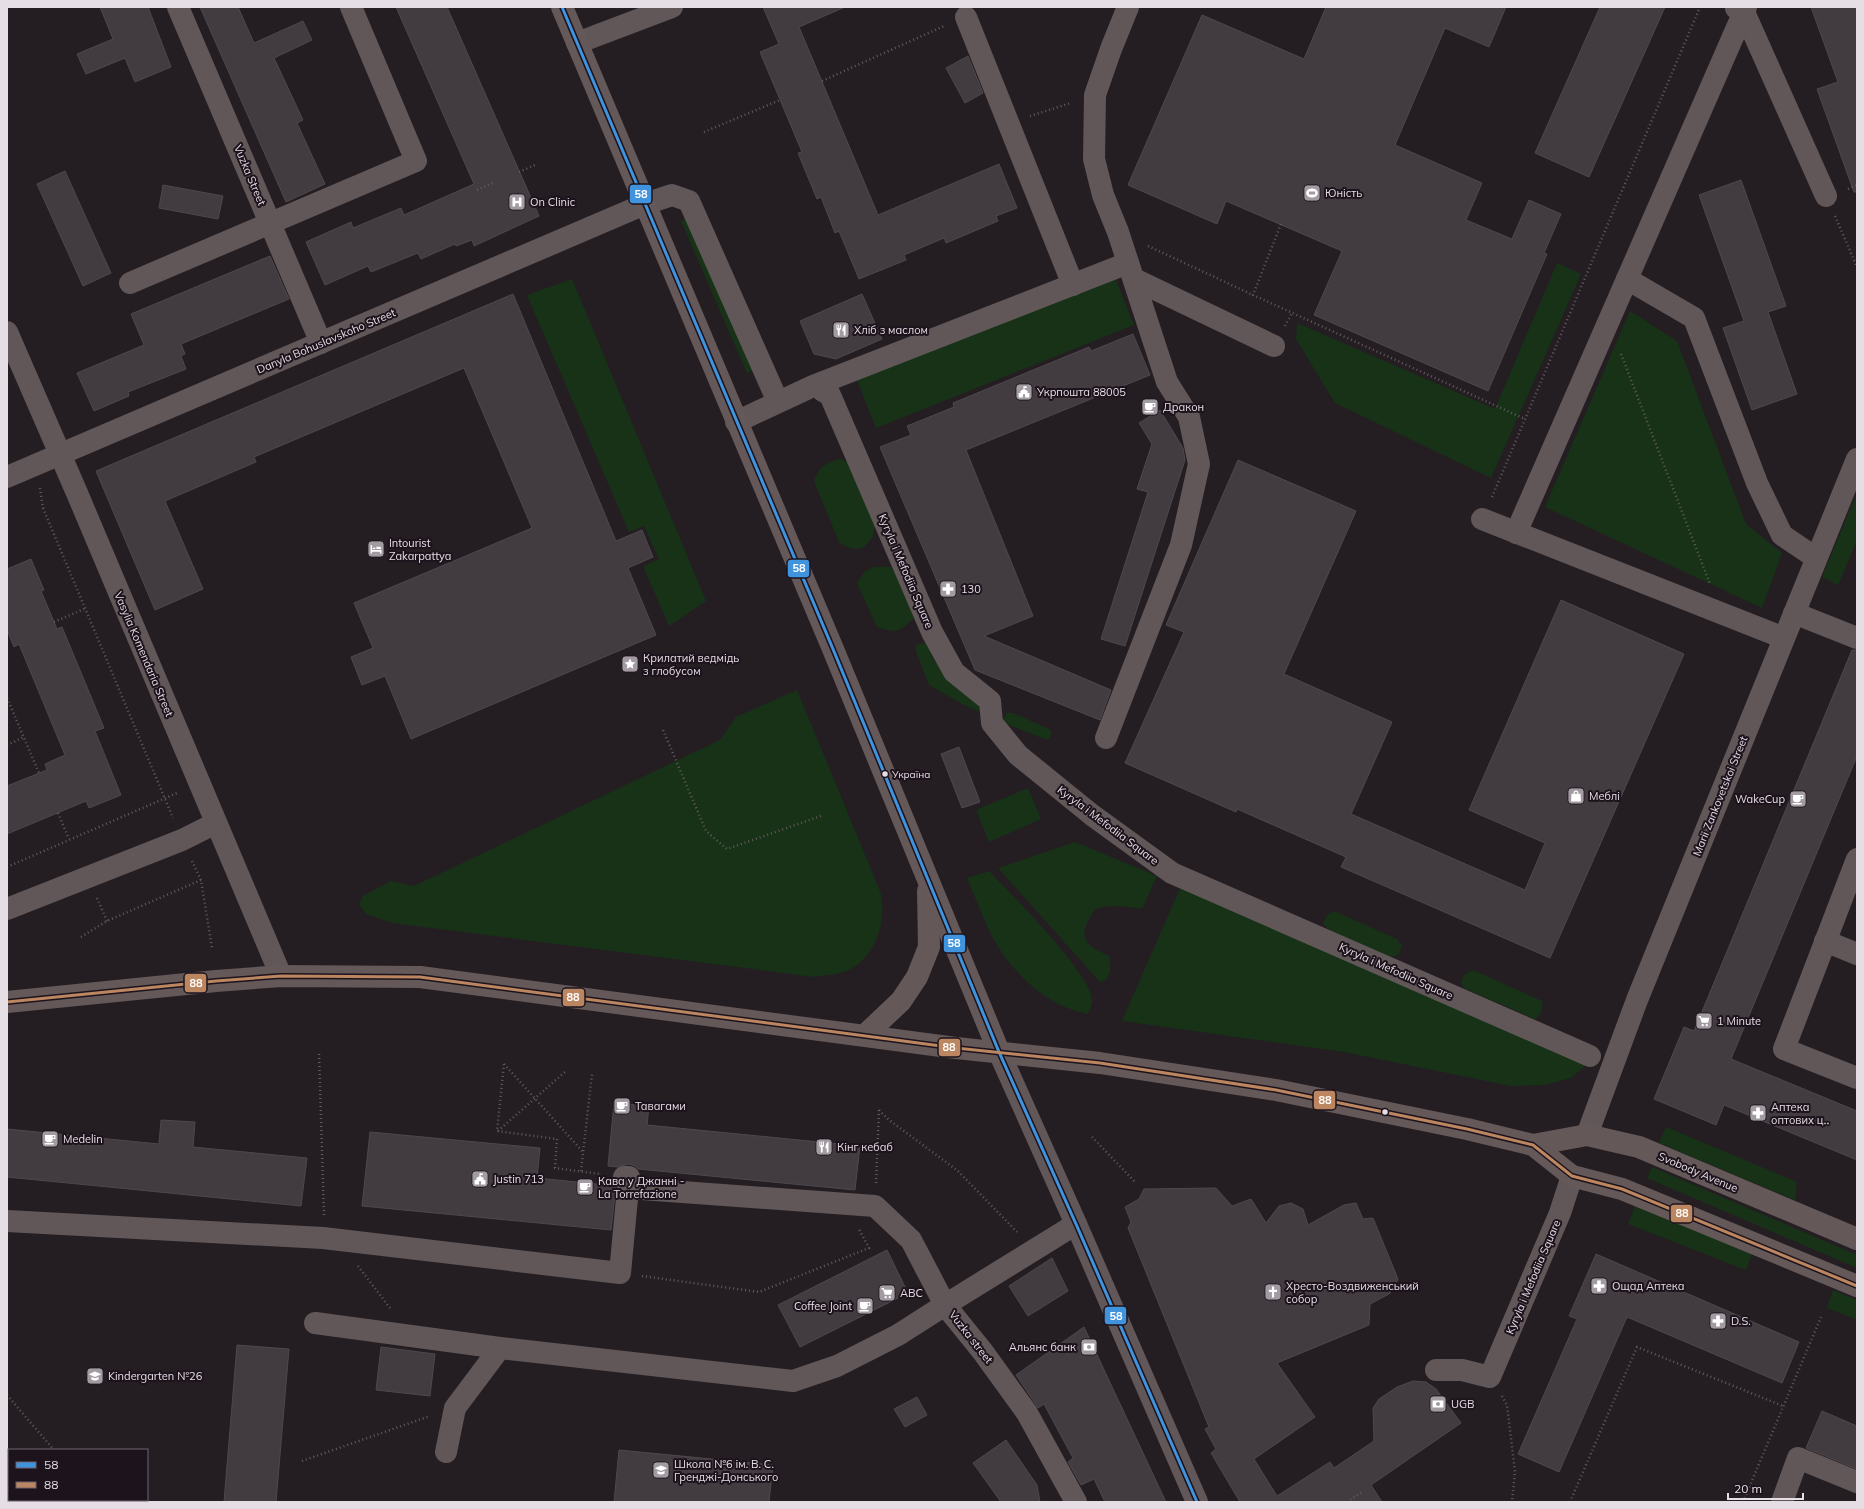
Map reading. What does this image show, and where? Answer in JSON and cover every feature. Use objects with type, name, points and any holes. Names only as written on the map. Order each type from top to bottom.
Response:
[{"type":"main road","points":[[562,7],[830,642],[999,1052]]},
{"type":"main road","points":[[865,1035],[901,1001],[917,977],[929,947],[928,878]]},
{"type":"main road","name":"Svobody Avenue","points":[[7,1002],[281,976],[420,977],[956,1048],[1100,1063],[1276,1090],[1467,1128],[1533,1145],[1572,1176],[1622,1189],[1857,1286]]},
{"type":"main road","name":"Svobody Avenue","points":[[1533,1145],[1587,1134],[1638,1147],[1857,1239]]},
{"type":"street","name":"Vuzka Street","points":[[178,7],[321,343]]},
{"type":"street","points":[[130,283],[416,161],[351,7]]},
{"type":"street","points":[[576,43],[672,7]]},
{"type":"street","points":[[1106,738],[1181,545],[1199,464],[1189,417],[1167,382],[1118,232],[1103,195],[1094,159],[1095,95],[1128,7]]},
{"type":"street","points":[[1741,8],[1826,196]]},
{"type":"street","points":[[1516,532],[1627,279],[1741,8]]},
{"type":"street","points":[[966,17],[1073,285]]},
{"type":"street","name":"Danyla Bohuslavskoho Street","points":[[7,477],[60,456],[645,204],[672,195],[690,201],[778,402]]},
{"type":"street","points":[[736,422],[813,386],[1073,285],[1131,271],[1274,346]]},
{"type":"street","points":[[1627,279],[1694,318],[1757,483],[1782,535],[1816,558]]},
{"type":"street","name":"Vasylia Komendaria Street","points":[[7,332],[77,493],[281,976]]},
{"type":"street","name":"Kyryla i Mefodiia Square","points":[[823,391],[830,394],[932,632],[954,672],[990,701],[992,723],[1018,755],[1092,815],[1172,873],[1590,1056]]},
{"type":"street","name":"Marii Zankovetskoi Street","points":[[1587,1134],[1637,1000],[1857,459]]},
{"type":"street","points":[[1482,519],[1784,638]]},
{"type":"street","points":[[1794,614],[1857,638]]},
{"type":"street","points":[[7,909],[182,840],[216,823]]},
{"type":"street","points":[[1857,859],[1784,1049],[1857,1078]]},
{"type":"street","points":[[1825,941],[1857,954]]},
{"type":"street","points":[[999,1052],[1076,1224],[1197,1502]]},
{"type":"street","name":"Kyryla i Mefodiia Square","points":[[1490,1377],[1560,1213],[1572,1176]]},
{"type":"street","points":[[7,1221],[339,1240],[620,1273],[618,1180],[875,1206],[911,1240],[945,1305],[898,1335],[837,1366],[794,1381],[500,1348],[315,1323]]},
{"type":"street","name":"Vuzka street","points":[[1076,1224],[945,1305],[983,1352],[1027,1413],[1076,1502]]},
{"type":"street","points":[[446,1452],[455,1408],[500,1348]]},
{"type":"street","points":[[1436,1370],[1462,1370],[1490,1377]]},
{"type":"street","points":[[1782,1502],[1798,1458],[1857,1482]]},
{"type":"path","points":[[1482,519],[1700,7]]},
{"type":"path","points":[[822,81],[966,17]]},
{"type":"path","points":[[1008,122],[1095,95]]},
{"type":"path","points":[[704,132],[780,100]]},
{"type":"path","points":[[519,172],[535,165]]},
{"type":"path","points":[[477,190],[495,182]]},
{"type":"path","points":[[1826,196],[1857,267]]},
{"type":"path","points":[[1253,295],[1281,224]]},
{"type":"path","points":[[1118,232],[1525,419]]},
{"type":"path","points":[[1608,321],[1722,614]]},
{"type":"path","points":[[42,508],[182,840],[201,880],[212,948]]},
{"type":"path","points":[[54,622],[84,609]]},
{"type":"path","points":[[7,641],[11,640]]},
{"type":"path","points":[[7,698],[39,773]]},
{"type":"path","points":[[663,730],[706,831],[727,849],[821,816]]},
{"type":"path","points":[[7,745],[24,737]]},
{"type":"path","points":[[7,867],[199,784]]},
{"type":"path","points":[[58,813],[70,839]]},
{"type":"path","points":[[81,937],[107,921],[201,880]]},
{"type":"path","points":[[319,1054],[324,1218]]},
{"type":"path","points":[[497,1132],[504,1064],[583,1152]]},
{"type":"path","points":[[497,1132],[566,1071]]},
{"type":"path","points":[[581,1171],[592,1074]]},
{"type":"path","points":[[875,1206],[879,1110],[889,1120],[958,1171],[1034,1250]]},
{"type":"path","points":[[497,1132],[558,1139],[555,1168],[581,1171],[618,1180]]},
{"type":"path","points":[[1092,1137],[1136,1183]]},
{"type":"path","points":[[620,1273],[759,1292],[869,1248],[847,1204]]},
{"type":"path","points":[[339,1240],[412,1337]]},
{"type":"path","points":[[1743,1502],[1821,1317]]},
{"type":"path","points":[[1570,1502],[1637,1347],[1783,1406]]},
{"type":"path","points":[[1490,1377],[1507,1405],[1515,1472],[1512,1502]]},
{"type":"path","points":[[7,1395],[53,1449]]},
{"type":"path","points":[[302,1461],[455,1408]]},
{"type":"path","points":[[1347,1502],[1362,1492]]},
{"type":"green space","points":[[690,217],[756,369],[747,373],[681,221]]},
{"type":"green space","points":[[1557,263],[1581,274],[1491,478],[1335,403],[1296,339],[1297,323],[1495,409]]},
{"type":"green space","points":[[1114,275],[1134,325],[876,428],[856,378]]},
{"type":"green space","points":[[572,279],[706,601],[669,626],[643,566],[659,559],[644,526],[629,532],[527,295]]},
{"type":"green space","points":[[1630,311],[1677,341],[1746,524],[1782,553],[1762,608],[1545,507]]},
{"type":"green space","points":[[841,459],[852,465],[875,523],[873,537],[863,548],[850,548],[839,542],[814,481],[818,472],[827,463]]},
{"type":"green space","points":[[1857,493],[1857,540],[1838,585],[1822,577]]},
{"type":"green space","points":[[874,567],[892,567],[914,618],[898,630],[894,631],[877,627],[857,583],[865,571]]},
{"type":"green space","points":[[926,642],[935,662],[983,703],[980,712],[964,705],[929,685],[916,651],[916,645]]},
{"type":"green space","points":[[797,690],[880,891],[882,902],[880,926],[877,938],[872,948],[865,958],[856,966],[846,971],[815,977],[392,923],[366,914],[359,905],[363,896],[391,881],[414,886],[720,740],[736,717]]},
{"type":"green space","points":[[1006,713],[1013,713],[1049,729],[1052,733],[1049,739],[1044,739],[1007,724],[1004,720]]},
{"type":"green space","points":[[1028,788],[1041,819],[989,842],[976,810]]},
{"type":"green space","points":[[1075,842],[1157,876],[1142,909],[1118,906],[1101,907],[1095,909],[1090,918],[1086,926],[1085,938],[1088,943],[1100,952],[1109,956],[1110,959],[1108,977],[1106,980],[1100,982],[998,868]]},
{"type":"green space","points":[[989,871],[1031,914],[1065,953],[1088,988],[1092,1002],[1088,1014],[1073,1010],[1054,1002],[1034,988],[1015,970],[1000,950],[987,925],[967,878]]},
{"type":"green space","points":[[1181,886],[1586,1065],[1571,1078],[1545,1085],[1511,1086],[1344,1052],[1122,1021]]},
{"type":"green space","points":[[1334,911],[1397,939],[1402,946],[1398,955],[1390,957],[1332,932],[1323,924],[1327,915]]},
{"type":"green space","points":[[1473,970],[1542,1001],[1541,1013],[1535,1019],[1464,988],[1461,982],[1464,975]]},
{"type":"green space","points":[[1666,1127],[1797,1182],[1795,1200],[1659,1143]]},
{"type":"green space","points":[[1652,1167],[1857,1255],[1857,1268],[1647,1178]]},
{"type":"green space","points":[[1635,1206],[1753,1252],[1746,1270],[1628,1224]]},
{"type":"green space","points":[[1833,1290],[1857,1300],[1857,1320],[1827,1308]]},
{"type":"building","points":[[100,7],[148,7],[171,67],[135,82],[125,58],[86,74],[77,54],[113,39]]},
{"type":"building","points":[[200,7],[238,7],[254,43],[303,21],[312,40],[274,58],[303,120],[297,123],[325,184],[286,202]]},
{"type":"building","points":[[396,7],[447,7],[539,216],[474,246],[472,240],[456,246],[455,244],[421,259],[418,253],[371,272],[368,266],[325,285],[306,242],[351,222],[353,228],[401,208],[404,215],[474,184]]},
{"type":"building","points":[[763,7],[845,7],[799,27],[878,215],[999,164],[1017,208],[996,216],[998,221],[946,243],[944,238],[904,255],[906,260],[859,279],[839,231],[835,233],[821,197],[817,199],[798,153],[802,152],[760,52],[779,44]]},
{"type":"building","name":"Юність","points":[[1326,7],[1506,7],[1489,47],[1445,28],[1395,145],[1482,183],[1466,220],[1512,239],[1529,200],[1561,214],[1544,253],[1547,254],[1488,391],[1314,315],[1342,251],[1226,201],[1217,224],[1128,185],[1202,15],[1304,59]]},
{"type":"building","points":[[1600,7],[1665,7],[1589,177],[1535,153]]},
{"type":"building","points":[[1811,7],[1857,7],[1857,192],[1854,192],[1817,89],[1838,82]]},
{"type":"building","points":[[968,56],[983,93],[965,103],[946,68]]},
{"type":"building","points":[[65,171],[111,273],[83,286],[37,184]]},
{"type":"building","points":[[1741,180],[1786,306],[1768,312],[1797,394],[1752,410],[1723,328],[1744,321],[1699,195]]},
{"type":"building","points":[[163,185],[223,196],[218,219],[159,208]]},
{"type":"building","points":[[270,256],[289,299],[181,344],[185,354],[181,356],[186,369],[128,392],[129,396],[94,411],[77,373],[144,345],[131,314]]},
{"type":"building","points":[[513,294],[616,541],[642,530],[653,557],[628,568],[656,635],[411,739],[385,676],[362,685],[351,657],[373,648],[354,603],[532,528],[464,368],[254,457],[256,462],[165,501],[203,589],[155,610],[96,471]]},
{"type":"building","name":"Хліб з маслом","points":[[862,294],[882,339],[836,359],[814,354],[800,321]]},
{"type":"building","points":[[1133,334],[1150,375],[966,450],[1033,616],[984,636],[1111,690],[1100,720],[975,670],[880,447],[911,435],[907,426],[954,407],[953,403],[1089,347],[1091,351]]},
{"type":"building","points":[[1160,410],[1183,448],[1185,460],[1125,646],[1101,639],[1148,492],[1137,489],[1152,444],[1139,423]]},
{"type":"building","points":[[1238,460],[1356,511],[1284,674],[1392,722],[1351,814],[1525,890],[1545,843],[1469,810],[1561,600],[1684,654],[1550,958],[1341,867],[1346,857],[1237,809],[1236,812],[1125,763],[1184,632],[1166,625]]},
{"type":"building","points":[[31,559],[44,590],[41,591],[57,629],[62,627],[104,728],[95,731],[121,795],[89,808],[86,801],[7,834],[7,786],[47,770],[45,764],[65,755],[19,644],[14,647],[7,630],[7,569]]},
{"type":"building","points":[[1852,650],[1857,650],[1857,756],[1731,1059],[1857,1111],[1857,1160],[1724,1105],[1716,1125],[1654,1099],[1684,1027],[1694,1031]]},
{"type":"building","points":[[959,747],[980,802],[962,808],[941,754]]},
{"type":"building","points":[[614,1103],[649,1106],[647,1125],[860,1146],[855,1190],[638,1169],[629,1164],[617,1167],[608,1166]]},
{"type":"building","points":[[161,1120],[195,1122],[193,1147],[307,1158],[301,1206],[7,1177],[7,1129],[159,1144]]},
{"type":"building","points":[[370,1132],[540,1148],[537,1178],[616,1186],[611,1230],[362,1206]]},
{"type":"building","name":"Хресто-Воздвиженський собор","points":[[1216,1188],[1232,1206],[1251,1199],[1266,1223],[1279,1206],[1291,1203],[1303,1209],[1308,1225],[1344,1205],[1356,1203],[1363,1219],[1373,1218],[1398,1279],[1393,1290],[1389,1294],[1370,1304],[1369,1325],[1277,1363],[1315,1417],[1254,1459],[1277,1496],[1330,1462],[1334,1468],[1374,1441],[1373,1408],[1379,1399],[1397,1387],[1413,1381],[1426,1382],[1436,1389],[1461,1423],[1371,1485],[1382,1502],[1240,1502],[1211,1453],[1216,1449],[1205,1429],[1209,1427],[1128,1228],[1131,1222],[1125,1207],[1139,1199],[1144,1189]]},
{"type":"building","points":[[887,1250],[908,1293],[800,1347],[778,1305]]},
{"type":"building","points":[[1596,1254],[1799,1342],[1782,1383],[1627,1317],[1559,1472],[1518,1454],[1577,1319],[1569,1316]]},
{"type":"building","points":[[1052,1258],[1068,1291],[1028,1316],[1009,1286]]},
{"type":"building","points":[[1084,1327],[1166,1502],[1105,1502],[1094,1479],[1081,1485],[1068,1462],[1073,1458],[1044,1404],[1038,1408],[1016,1375]]},
{"type":"building","points":[[237,1345],[289,1349],[276,1502],[224,1502]]},
{"type":"building","points":[[381,1347],[435,1354],[430,1396],[376,1390]]},
{"type":"building","points":[[917,1397],[927,1415],[905,1427],[894,1409]]},
{"type":"building","points":[[1822,1411],[1857,1426],[1857,1469],[1806,1448]]},
{"type":"building","points":[[1006,1440],[1037,1485],[1040,1502],[1001,1502],[973,1463]]},
{"type":"building","points":[[619,1450],[773,1465],[769,1502],[614,1502]]},
{"type":"transit line","name":"58","points":[[562,7],[833,649],[999,1052],[1076,1224],[1197,1502]]},
{"type":"transit line","name":"88","points":[[7,1002],[281,976],[420,977],[956,1048],[1100,1063],[1276,1090],[1467,1129],[1533,1145],[1572,1176],[1622,1189],[1857,1286]]},
{"type":"place","name":"Юність","points":[[1312,193]]},
{"type":"place","name":"On Clinic","points":[[517,202]]},
{"type":"place","name":"Хліб з маслом","points":[[841,330]]},
{"type":"place","name":"Укрпошта 88005","points":[[1024,392]]},
{"type":"place","name":"Дракон","points":[[1150,407]]},
{"type":"place","name":"Intourist Zakarpattya","points":[[376,549]]},
{"type":"place","name":"130","points":[[948,589]]},
{"type":"place","name":"Крилатий ведмідь з глобусом","points":[[630,664]]},
{"type":"place","name":"Україна","points":[[885,774]]},
{"type":"place","name":"Меблi","points":[[1576,796]]},
{"type":"place","name":"WakeCup","points":[[1798,799]]},
{"type":"place","name":"1 Minute","points":[[1704,1021]]},
{"type":"place","name":"Тавагами","points":[[622,1106]]},
{"type":"place","name":"Аптека оптових ц‥","points":[[1758,1113]]},
{"type":"place","name":"Medelin","points":[[50,1139]]},
{"type":"place","name":"Кінг кебаб","points":[[824,1147]]},
{"type":"place","name":"Justin 713","points":[[480,1179]]},
{"type":"place","name":"Кава у Джанні - La Torrefazione","points":[[585,1187]]},
{"type":"place","name":"Ощад Аптека","points":[[1599,1286]]},
{"type":"place","name":"Хресто-Воздвиженський собор","points":[[1273,1292]]},
{"type":"place","name":"ABC","points":[[887,1293]]},
{"type":"place","name":"Coffee Joint","points":[[865,1306]]},
{"type":"place","name":"D.S.","points":[[1718,1321]]},
{"type":"place","name":"Альянс банк","points":[[1089,1347]]},
{"type":"place","name":"Kindergarten №26","points":[[95,1376]]},
{"type":"place","name":"UGB","points":[[1438,1404]]},
{"type":"place","name":"Школа №6 ім. В. С. Гренджі-Донського","points":[[661,1470]]}]
